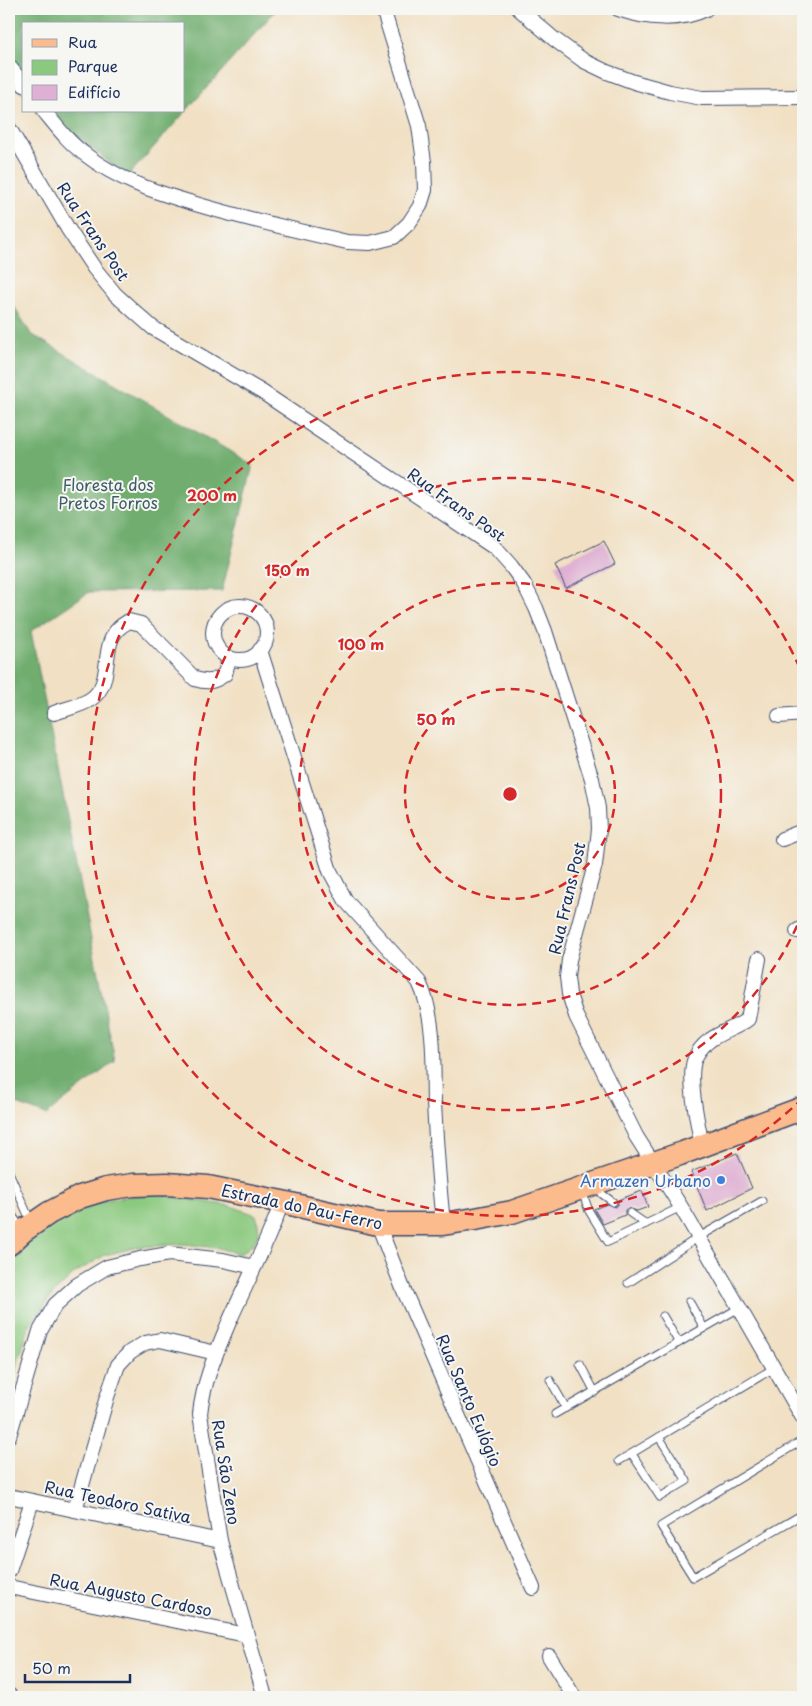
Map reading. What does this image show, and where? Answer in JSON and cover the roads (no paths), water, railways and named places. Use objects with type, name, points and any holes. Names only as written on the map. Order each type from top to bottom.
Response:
[{"type":"main road","name":"Estrada do Pau-Ferro","points":[[17,1236],[49,1213],[80,1197],[106,1189],[133,1184],[208,1187],[378,1224],[442,1224],[512,1212],[654,1164],[803,1108]]},
{"type":"street","points":[[45,112],[65,137],[86,155],[113,173],[145,188],[212,209],[348,242],[370,243],[394,237],[409,223],[420,206],[425,190],[424,162],[419,126],[383,9]]},
{"type":"street","points":[[519,9],[554,40],[584,61],[634,82],[702,98],[803,97]]},
{"type":"street","points":[[618,9],[658,18],[697,13],[706,9]]},
{"type":"street","points":[[9,66],[22,82]]},
{"type":"street","name":"Rua Frans Post","points":[[9,128],[58,213],[94,268],[115,294],[136,313],[154,328],[262,392],[495,548],[524,584],[545,631],[592,779],[598,808],[599,829],[595,865],[569,960],[567,977],[569,994],[576,1016],[636,1136],[682,1207],[803,1418]]},
{"type":"street","points":[[234,606],[250,608],[257,612],[266,626],[267,635],[265,643],[254,656],[238,660],[230,658],[217,647],[213,631],[215,622],[219,615],[234,606]]},
{"type":"street","points":[[54,713],[90,699],[101,689],[106,673],[110,643],[118,628],[129,621],[142,624],[195,678],[206,683],[225,674],[230,658]]},
{"type":"street","points":[[260,650],[330,871],[346,901],[419,982],[424,993],[431,1031],[436,1157],[442,1224]]},
{"type":"street","points":[[779,716],[803,714]]},
{"type":"street","points":[[782,838],[803,831]]},
{"type":"street","points":[[702,1146],[692,1076],[694,1059],[702,1047],[711,1039],[748,1020],[759,959]]},
{"type":"street","name":"Rua São Zeno","points":[[265,1697],[220,1541],[200,1414],[201,1404],[216,1353],[282,1202]]},
{"type":"street","name":"Rua Santo Eulógio","points":[[378,1224],[402,1286],[533,1588]]},
{"type":"street","points":[[9,1436],[40,1330],[55,1305],[77,1285],[107,1267],[169,1254],[222,1260],[254,1267]]},
{"type":"street","points":[[75,1510],[118,1365],[130,1352],[144,1343],[160,1340],[216,1353]]},
{"type":"street","name":"Rua Teodoro Sativa","points":[[9,1496],[220,1541]]},
{"type":"street","points":[[9,1571],[32,1501]]},
{"type":"street","name":"Rua Augusto Cardoso","points":[[9,1587],[246,1635]]},
{"type":"street","points":[[549,1656],[574,1697]]},
{"type":"lane","points":[[9,1172],[17,1236]]},
{"type":"lane","points":[[590,1185],[613,1202]]},
{"type":"lane","points":[[590,1185],[589,1211],[607,1241],[610,1242],[682,1207]]},
{"type":"lane","points":[[628,1283],[762,1200]]},
{"type":"lane","points":[[9,1211],[17,1236]]},
{"type":"lane","points":[[630,1214],[646,1224]]},
{"type":"lane","points":[[689,1301],[704,1328]]},
{"type":"lane","points":[[555,1414],[739,1308]]},
{"type":"lane","points":[[664,1316],[679,1343]]},
{"type":"lane","points":[[580,1364],[595,1392]]},
{"type":"lane","points":[[619,1461],[774,1368]]},
{"type":"lane","points":[[550,1380],[566,1408]]},
{"type":"lane","points":[[632,1454],[660,1497],[687,1480],[659,1437]]},
{"type":"lane","points":[[803,1440],[661,1526],[692,1577],[803,1514]]},
{"type":"place","name":"Armazen Urbano","points":[[721,1180]]},
{"type":"park label","name":"Floresta dos Pretos Forros","points":[[108,493]]}]
